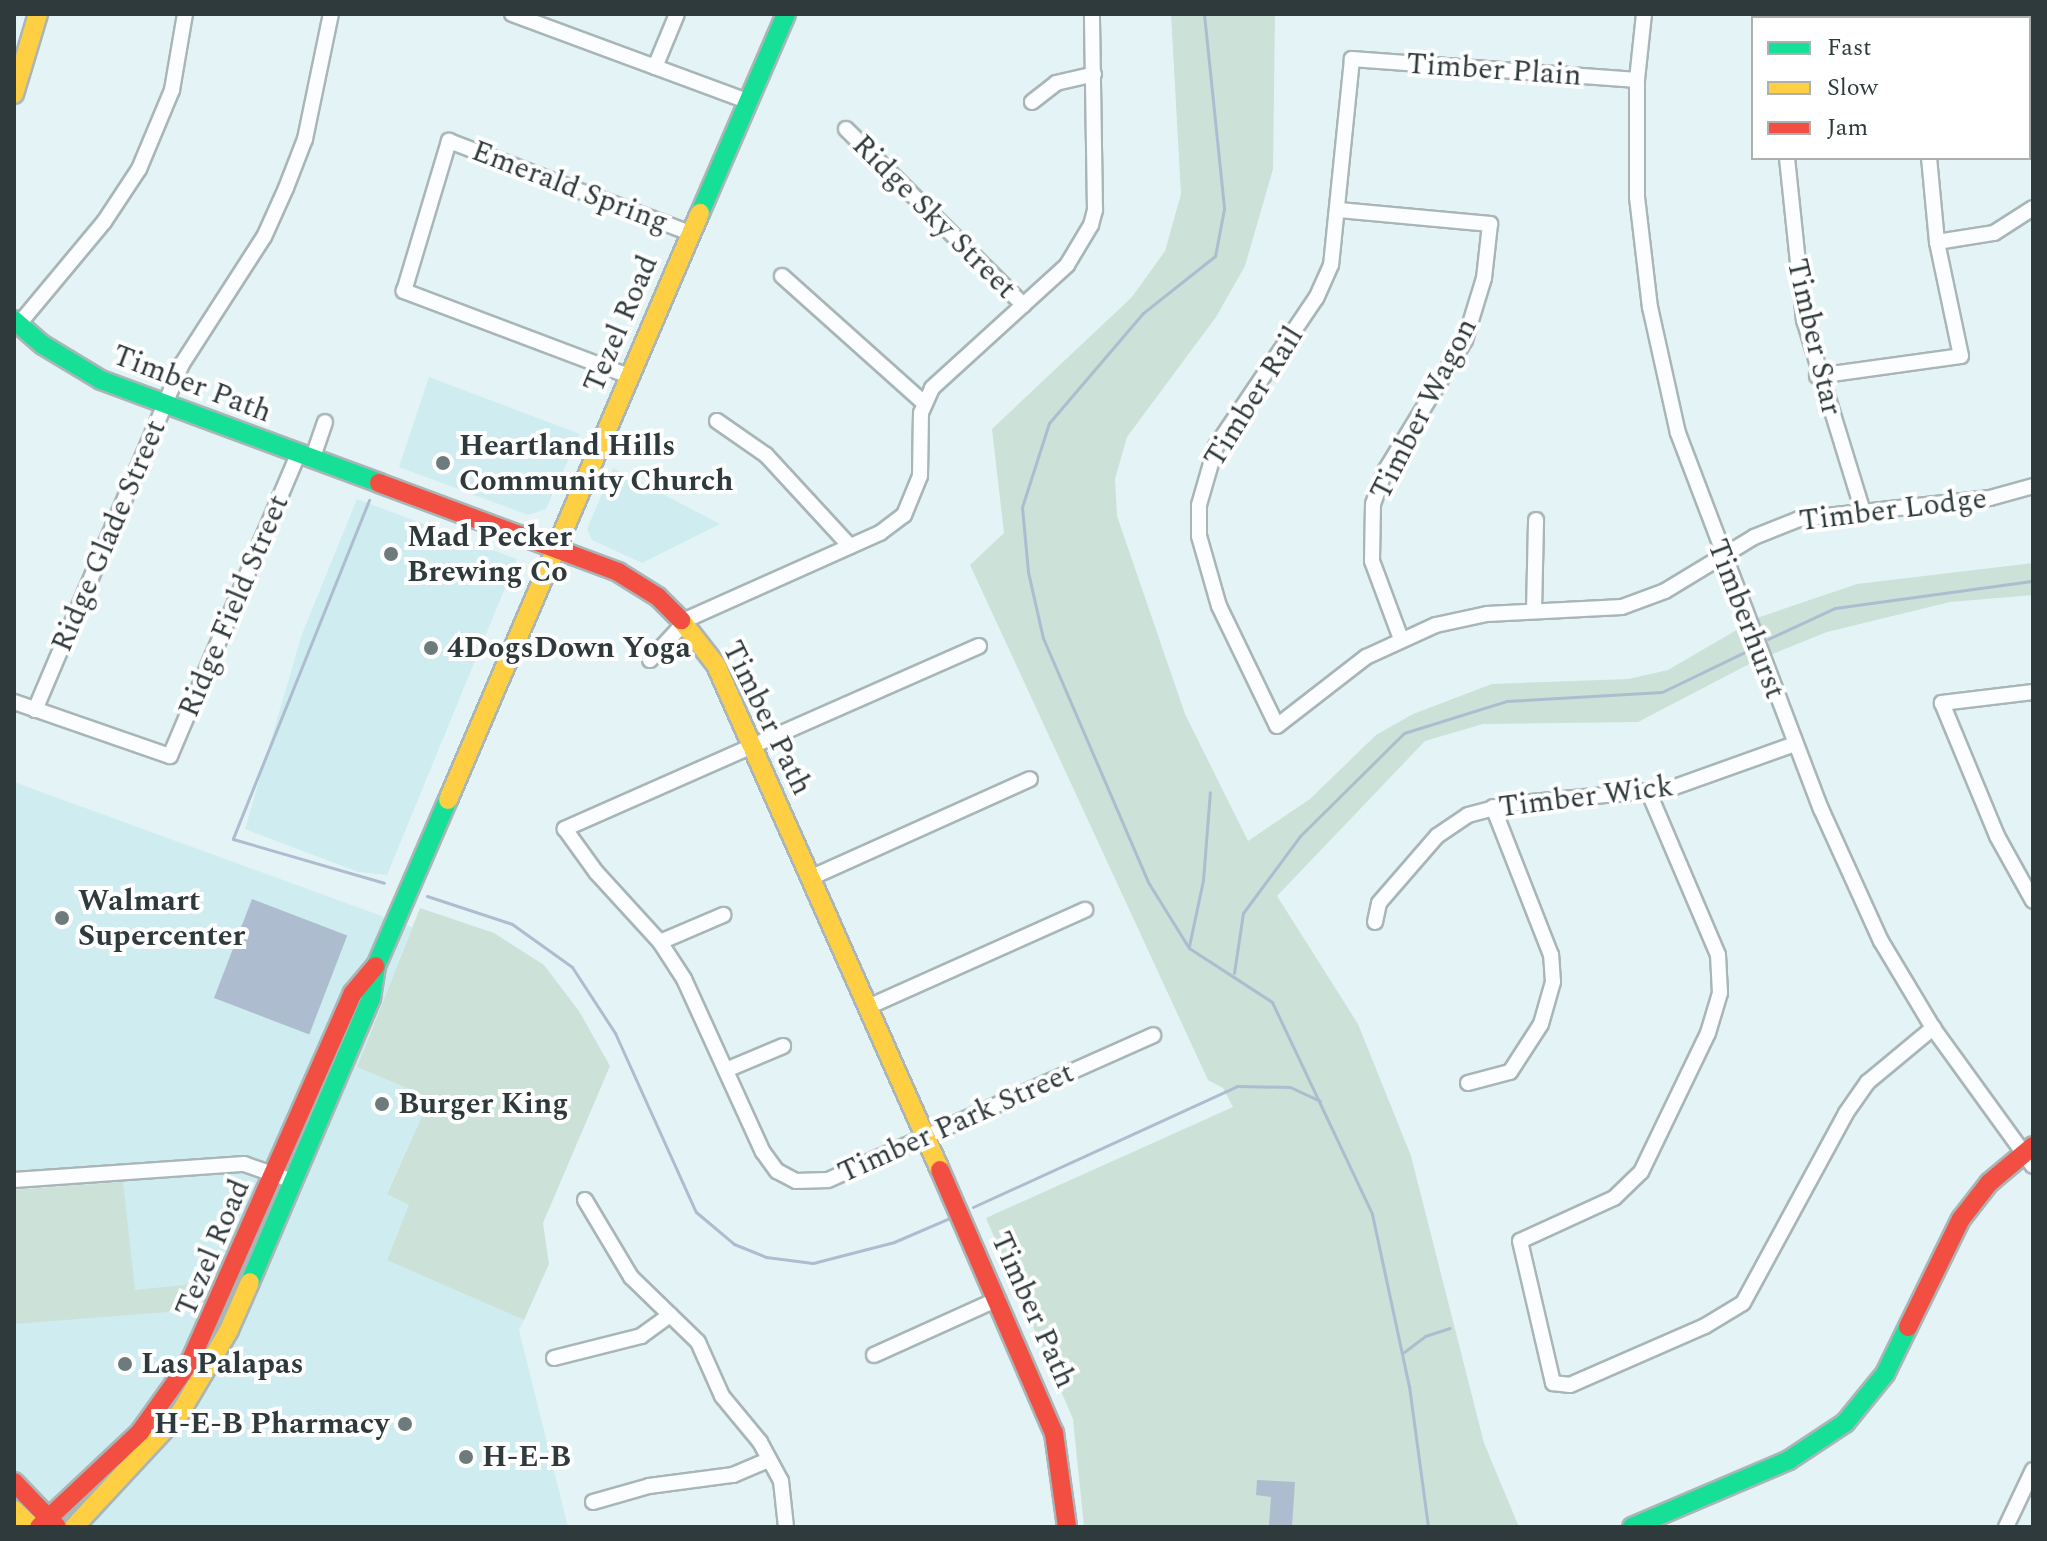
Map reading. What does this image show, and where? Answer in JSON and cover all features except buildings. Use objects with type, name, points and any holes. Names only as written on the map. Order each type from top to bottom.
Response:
[{"type":"street","points":[[14,94],[38,14]]},
{"type":"street","points":[[16,322],[104,222],[139,169],[172,90],[185,14]]},
{"type":"street","name":"Ridge Glade Street","points":[[35,710],[190,349],[264,237],[286,188],[305,139],[331,14]]},
{"type":"street","points":[[512,14],[747,101]]},
{"type":"street","points":[[655,67],[677,14]]},
{"type":"street","name":"Tezel Road","points":[[74,1527],[172,1424],[211,1346],[284,1177],[371,998],[376,966],[786,14]]},
{"type":"street","points":[[650,660],[684,622],[895,523],[915,496],[924,403],[942,378],[1067,265],[1091,225],[1092,14]]},
{"type":"street","name":"Timberhurst","points":[[1644,14],[1637,80],[1637,197],[1660,363],[1678,433],[1795,744],[1881,941],[1933,1028],[2030,1155]]},
{"type":"street","name":"Timber Plain","points":[[1352,59],[1637,80]]},
{"type":"street","name":"Timber Rail","points":[[1277,726],[1219,606],[1199,536],[1199,505],[1216,446],[1325,280],[1339,210],[1352,59]]},
{"type":"street","points":[[1032,102],[1056,83],[1094,74]]},
{"type":"street","name":"Ridge Sky Street","points":[[846,129],[1023,305]]},
{"type":"street","name":"Emerald Spring","points":[[629,376],[404,291],[449,141],[690,233]]},
{"type":"street","name":"Timber Star","points":[[1787,160],[1797,277],[1817,376],[1863,512]]},
{"type":"street","points":[[1817,376],[1961,356],[1937,242],[1929,160]]},
{"type":"street","points":[[1937,242],[1994,233],[2033,208]]},
{"type":"street","name":"Timber Wagon","points":[[1339,210],[1490,224],[1484,278],[1465,340],[1385,471],[1373,504],[1372,561],[1401,639]]},
{"type":"street","points":[[782,276],[924,403]]},
{"type":"street","name":"Timber Path","points":[[16,322],[71,364],[164,405],[632,579],[684,622],[716,665],[998,1299],[1054,1433],[1067,1527]]},
{"type":"street","points":[[717,421],[766,455],[850,546]]},
{"type":"street","name":"Ridge Field Street","points":[[35,710],[170,756],[305,457],[325,422]]},
{"type":"street","name":"Timber Lodge","points":[[1277,726],[1331,680],[1401,639],[1454,621],[1534,611],[1622,607],[1665,591],[1774,527],[1863,512],[1990,498],[2033,486]]},
{"type":"street","points":[[1534,611],[1536,520]]},
{"type":"street","points":[[752,746],[979,646]]},
{"type":"street","points":[[2033,692],[1942,703],[1997,836],[2033,901]]},
{"type":"street","points":[[14,702],[35,710]]},
{"type":"street","name":"Timber Wick","points":[[1375,922],[1379,903],[1437,836],[1468,815],[1493,807],[1649,793],[1701,780],[1795,744]]},
{"type":"street","name":"Timber Park Street","points":[[752,746],[565,829],[602,879],[660,942],[684,979],[768,1161],[796,1181],[828,1180],[1153,1035]]},
{"type":"street","points":[[810,878],[1030,779]]},
{"type":"street","points":[[1649,793],[1718,955],[1722,972],[1713,1021],[1641,1172],[1629,1187],[1520,1241],[1548,1374],[1558,1386],[1705,1326],[1743,1303],[1846,1113],[1868,1082],[1933,1028]]},
{"type":"street","points":[[1468,1083],[1510,1072],[1541,1024],[1553,982],[1551,955],[1493,807]]},
{"type":"street","points":[[868,1007],[1085,910]]},
{"type":"street","points":[[660,942],[723,915]]},
{"type":"street","points":[[726,1070],[783,1046]]},
{"type":"street","points":[[1632,1527],[1789,1460],[1845,1423],[1885,1374],[1961,1219],[1989,1183],[2030,1155]]},
{"type":"street","points":[[14,1180],[244,1164],[284,1177]]},
{"type":"street","points":[[585,1200],[631,1277],[698,1342],[722,1396],[781,1481],[786,1527]]},
{"type":"street","points":[[874,1355],[998,1299]]},
{"type":"street","points":[[554,1358],[641,1336],[670,1315]]},
{"type":"street","name":"Tezel Road","points":[[48,1524],[140,1432],[211,1346]]},
{"type":"street","points":[[593,1502],[649,1486],[733,1475],[769,1460]]},
{"type":"street","points":[[2006,1527],[2033,1470]]},
{"type":"street","points":[[14,1482],[48,1524]]},
{"type":"street","points":[[14,1510],[32,1527]]},
{"type":"shaded area","points":[[429,377],[580,434],[546,509],[528,515],[399,467]]},
{"type":"shaded area","points":[[613,468],[720,524],[642,563],[592,540],[587,529]]},
{"type":"shaded area","points":[[357,499],[517,559],[387,875],[358,872],[245,829],[302,634]]},
{"type":"shaded area","points":[[14,782],[412,927],[357,1067],[430,1098],[387,1193],[410,1205],[387,1259],[524,1320],[519,1330],[568,1527],[14,1527]]},
{"type":"shaded area","points":[[252,899],[347,936],[309,1035],[214,998]]},
{"type":"shaded area","points":[[1257,1480],[1295,1482],[1292,1526],[1269,1525],[1271,1497],[1256,1495]]},
{"type":"green space","points":[[1171,14],[1275,14],[1273,169],[1245,266],[1216,317],[1127,437],[1115,479],[1117,516],[1185,714],[1248,841],[1310,799],[1376,735],[1413,714],[1492,684],[1628,679],[1668,670],[1757,618],[1857,584],[2033,563],[2033,595],[1950,602],[1827,632],[1753,662],[1638,722],[1483,724],[1425,741],[1277,896],[1358,1024],[1411,1156],[1484,1443],[1519,1527],[1084,1527],[1073,1419],[986,1218],[1233,1107],[1223,1088],[1208,1080],[970,565],[1004,533],[992,429],[1132,297],[1165,251],[1181,194]]},
{"type":"green space","points":[[420,908],[494,933],[544,965],[579,1011],[610,1066],[543,1223],[549,1264],[524,1320],[387,1260],[409,1205],[387,1194],[430,1098],[357,1067]]},
{"type":"green space","points":[[123,1182],[135,1290],[213,1282],[217,1287],[206,1309],[14,1324],[14,1190]]},
{"type":"waterway","points":[[1204,14],[1224,209],[1215,256],[1143,313],[1049,423],[1022,507],[1028,572],[1043,638],[1148,882],[1189,948],[1272,1002],[1372,1214],[1409,1386],[1428,1527]]},
{"type":"waterway","points":[[369,500],[233,839],[384,883]]},
{"type":"waterway","points":[[1768,639],[1835,608],[2033,581]]},
{"type":"waterway","points":[[1234,973],[1243,913],[1300,836],[1404,733],[1507,701],[1662,692],[1747,651]]},
{"type":"waterway","points":[[1189,946],[1203,880],[1210,792]]},
{"type":"waterway","points":[[427,896],[512,924],[572,967],[615,1033],[696,1212],[734,1244],[766,1257],[813,1263],[894,1242],[950,1218]]},
{"type":"waterway","points":[[973,1207],[1237,1086],[1290,1087],[1320,1101]]},
{"type":"waterway","points":[[1404,1352],[1425,1336],[1450,1328]]},
{"type":"traffic: fast","points":[[700,213],[786,14]]},
{"type":"traffic: fast","points":[[14,320],[43,345],[101,380],[379,483]]},
{"type":"traffic: fast","points":[[250,1282],[371,998],[376,966],[448,800]]},
{"type":"traffic: fast","points":[[1632,1527],[1789,1460],[1845,1423],[1885,1374],[1908,1327]]},
{"type":"traffic: slow","points":[[14,94],[38,14]]},
{"type":"traffic: slow","points":[[448,800],[700,213]]},
{"type":"traffic: slow","points":[[681,620],[716,665],[940,1170]]},
{"type":"traffic: slow","points":[[74,1527],[180,1413],[229,1330],[250,1282]]},
{"type":"traffic: slow","points":[[14,1510],[32,1527]]},
{"type":"traffic: jam","points":[[379,483],[618,572],[658,597],[681,620]]},
{"type":"traffic: jam","points":[[39,1527],[140,1432],[190,1362],[353,993],[376,966]]},
{"type":"traffic: jam","points":[[1908,1327],[1961,1219],[1989,1183],[2033,1146]]},
{"type":"traffic: jam","points":[[940,1170],[1054,1433],[1067,1527]]},
{"type":"traffic: jam","points":[[14,1482],[57,1527]]},
{"type":"place","name":"Heartland Hills Community Church","points":[[443,463]]},
{"type":"place","name":"Mad Pecker Brewing Co","points":[[391,554]]},
{"type":"place","name":"4DogsDown Yoga","points":[[431,648]]},
{"type":"place","name":"Walmart Supercenter","points":[[62,918]]},
{"type":"place","name":"Burger King","points":[[382,1104]]},
{"type":"place","name":"Las Palapas","points":[[125,1364]]},
{"type":"place","name":"H-E-B Pharmacy","points":[[405,1424]]},
{"type":"place","name":"H-E-B","points":[[466,1457]]}]
